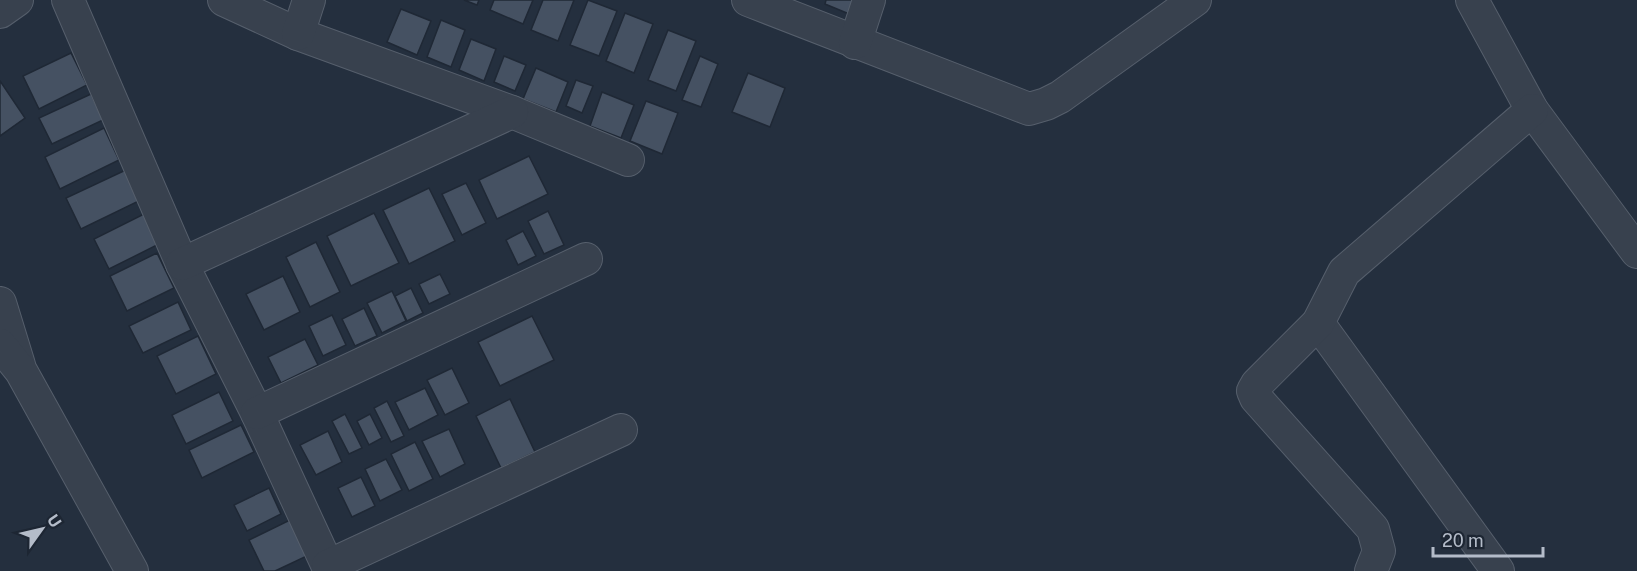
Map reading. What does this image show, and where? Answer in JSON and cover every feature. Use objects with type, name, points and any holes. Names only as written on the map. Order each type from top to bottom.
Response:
[{"type":"street","points":[[0,12],[17,0]]},
{"type":"street","points":[[68,0],[182,264],[257,413],[329,569],[621,430]]},
{"type":"street","points":[[224,0],[298,34],[512,112],[628,160]]},
{"type":"street","points":[[298,34],[309,0]]},
{"type":"street","points":[[748,0],[1029,109],[1060,97],[1195,0]]},
{"type":"street","points":[[855,43],[869,0]]},
{"type":"street","points":[[1472,0],[1532,110],[1637,252]]},
{"type":"street","points":[[1371,571],[1379,551],[1373,529],[1256,398],[1253,391],[1257,384],[1318,323],[1344,272],[1532,110]]},
{"type":"street","points":[[182,264],[512,112]]},
{"type":"street","points":[[257,413],[586,259]]},
{"type":"street","points":[[0,303],[21,371]]},
{"type":"street","points":[[1318,323],[1498,571]]},
{"type":"street","points":[[0,345],[21,371],[132,571]]},
{"type":"building","points":[[464,0],[479,0],[477,5]]},
{"type":"building","points":[[494,0],[533,0],[523,24],[490,10]]},
{"type":"building","points":[[543,0],[574,0],[558,41],[531,30]]},
{"type":"building","points":[[588,0],[617,11],[599,56],[570,45]]},
{"type":"building","points":[[826,0],[860,0],[854,16],[825,4]]},
{"type":"building","points":[[401,9],[431,21],[417,55],[387,42]]},
{"type":"building","points":[[625,13],[653,24],[634,73],[606,61]]},
{"type":"building","points":[[441,20],[465,30],[451,67],[427,57]]},
{"type":"building","points":[[668,30],[696,41],[676,91],[648,80]]},
{"type":"building","points":[[471,39],[496,49],[484,81],[459,70]]},
{"type":"building","points":[[71,53],[87,85],[39,109],[23,76]]},
{"type":"building","points":[[504,56],[526,65],[515,91],[494,82]]},
{"type":"building","points":[[700,56],[718,64],[701,107],[682,100]]},
{"type":"building","points":[[536,68],[568,82],[556,112],[523,99]]},
{"type":"building","points":[[748,73],[785,88],[770,127],[732,112]]},
{"type":"building","points":[[576,80],[593,86],[582,113],[566,106]]},
{"type":"building","points":[[0,81],[25,118],[0,136]]},
{"type":"building","points":[[602,92],[634,105],[621,138],[590,126]]},
{"type":"building","points":[[91,94],[103,120],[52,144],[39,118]]},
{"type":"building","points":[[646,101],[678,113],[662,154],[630,141]]},
{"type":"building","points":[[104,128],[119,160],[60,189],[45,157]]},
{"type":"building","points":[[529,156],[548,194],[497,219],[479,180]]},
{"type":"building","points":[[130,168],[145,198],[81,229],[66,198]]},
{"type":"building","points":[[466,183],[486,223],[462,235],[442,194]]},
{"type":"building","points":[[429,188],[455,241],[409,264],[383,210]]},
{"type":"building","points":[[548,211],[564,245],[544,254],[528,221]]},
{"type":"building","points":[[374,213],[399,263],[351,286],[327,236]]},
{"type":"building","points":[[144,214],[159,244],[109,269],[94,239]]},
{"type":"building","points":[[523,231],[536,256],[518,265],[506,240]]},
{"type":"building","points":[[316,242],[340,292],[310,307],[286,257]]},
{"type":"building","points":[[157,253],[174,288],[127,311],[110,276]]},
{"type":"building","points":[[440,274],[450,294],[429,304],[419,284]]},
{"type":"building","points":[[283,276],[300,312],[264,330],[246,294]]},
{"type":"building","points":[[411,288],[423,313],[407,321],[395,296]]},
{"type":"building","points":[[392,291],[406,321],[382,333],[367,303]]},
{"type":"building","points":[[178,302],[191,330],[143,353],[129,326]]},
{"type":"building","points":[[364,308],[377,336],[355,346],[342,319]]},
{"type":"building","points":[[332,315],[346,345],[323,356],[309,326]]},
{"type":"building","points":[[532,316],[554,360],[500,386],[478,342]]},
{"type":"building","points":[[198,336],[216,374],[176,394],[157,356]]},
{"type":"building","points":[[305,339],[318,365],[281,383],[268,357]]},
{"type":"building","points":[[452,368],[469,403],[445,415],[427,380]]},
{"type":"building","points":[[425,388],[438,415],[409,430],[395,402]]},
{"type":"building","points":[[219,392],[233,421],[186,444],[172,415]]},
{"type":"building","points":[[510,399],[535,452],[501,468],[476,416]]},
{"type":"building","points":[[387,401],[404,436],[391,442],[374,408]]},
{"type":"building","points":[[345,414],[362,448],[349,454],[332,421]]},
{"type":"building","points":[[370,414],[382,438],[369,445],[357,421]]},
{"type":"building","points":[[241,425],[254,452],[202,478],[189,450]]},
{"type":"building","points":[[449,429],[465,464],[440,477],[422,441]]},
{"type":"building","points":[[328,431],[342,462],[316,475],[300,445]]},
{"type":"building","points":[[415,442],[433,479],[409,491],[391,454]]},
{"type":"building","points":[[386,459],[402,490],[380,501],[365,469]]},
{"type":"building","points":[[361,477],[375,506],[352,517],[338,488]]},
{"type":"building","points":[[269,488],[281,514],[247,531],[234,505]]},
{"type":"building","points":[[292,519],[309,555],[275,571],[264,571],[249,540]]}]
